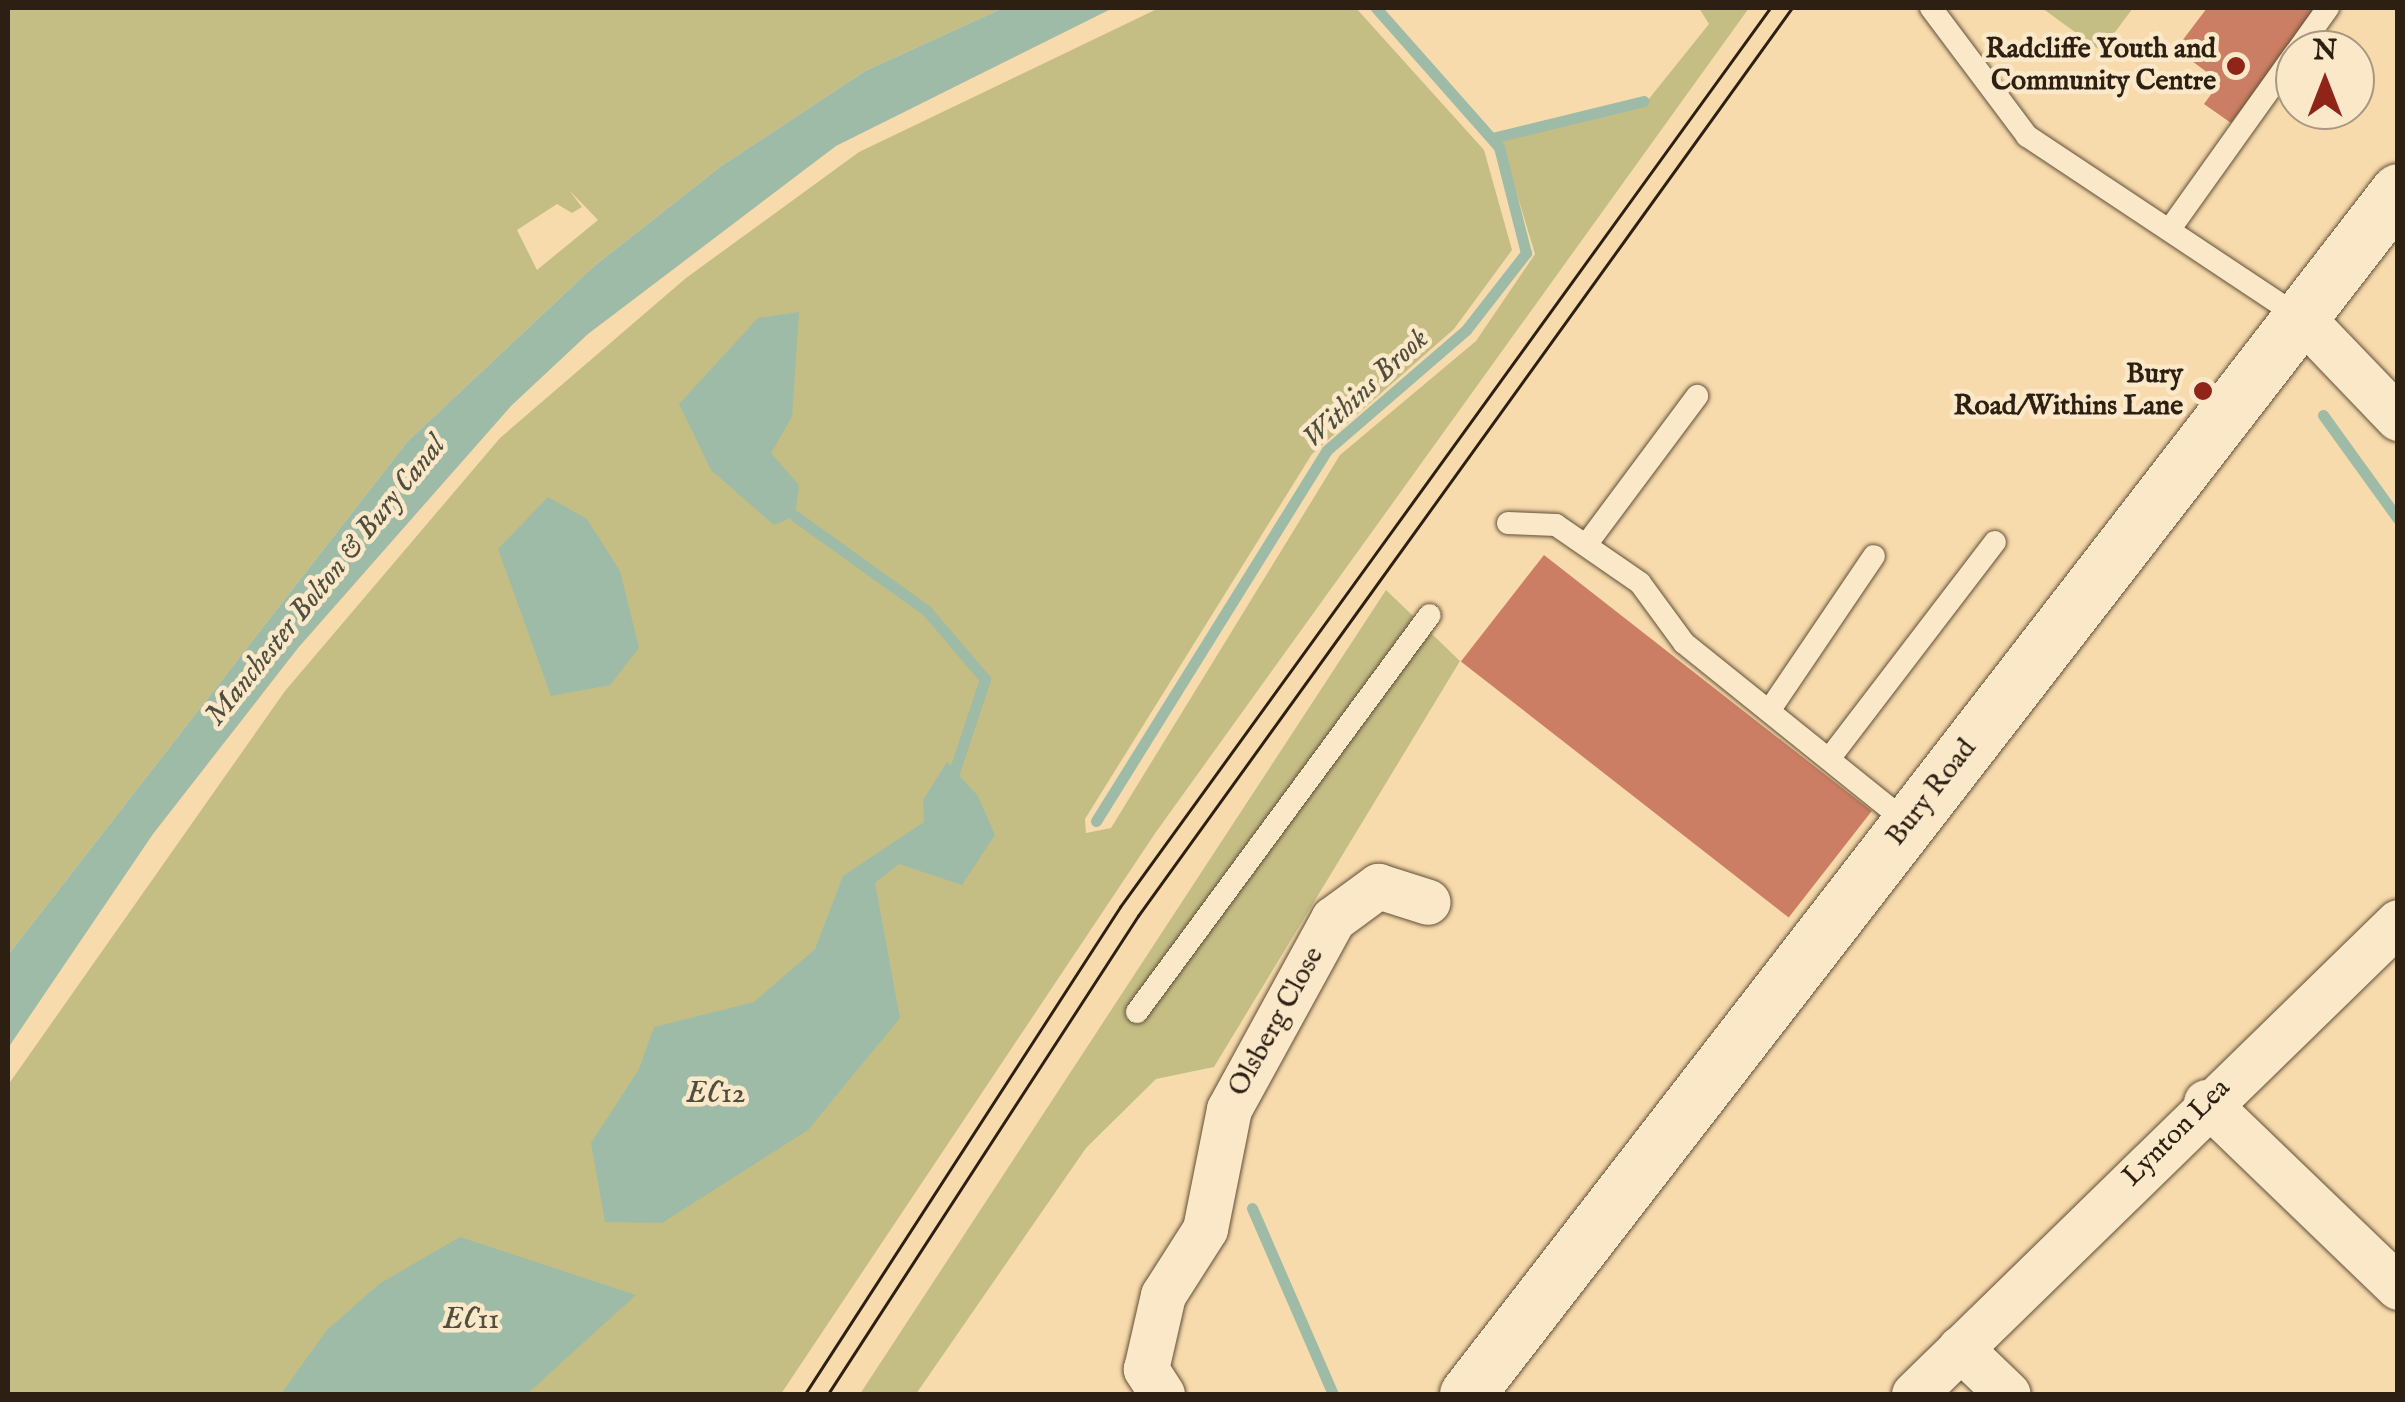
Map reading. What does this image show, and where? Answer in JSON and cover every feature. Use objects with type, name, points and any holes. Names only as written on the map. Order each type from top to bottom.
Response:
[{"type":"street","name":"Bury Road","points":[[1466,1394],[2304,320],[2398,191]]},
{"type":"street","points":[[2304,320],[2398,418]]},
{"type":"street","name":"Olsberg Close","points":[[1162,1394],[1146,1369],[1163,1295],[1204,1229],[1229,1109],[1332,919],[1378,886],[1428,902]]},
{"type":"street","name":"Lynton Lea","points":[[1914,1394],[2206,1102],[2398,922]]},
{"type":"street","points":[[2206,1102],[2398,1287]]},
{"type":"street","points":[[1960,1348],[2008,1394]]},
{"type":"lane","points":[[1931,8],[2026,136],[2304,320]]},
{"type":"lane","points":[[2312,30],[2328,8]]},
{"type":"lane","points":[[2170,230],[2275,82]]},
{"type":"lane","points":[[1586,546],[1697,396]]},
{"type":"lane","points":[[1508,523],[1556,525],[1640,583],[1684,643],[1908,823]]},
{"type":"lane","points":[[1829,759],[1995,542]]},
{"type":"lane","points":[[1769,711],[1874,556]]},
{"type":"lane","points":[[1138,1012],[1430,615]]},
{"type":"shaded area","points":[[8,8],[1003,8],[865,71],[720,167],[593,267],[407,442],[8,955]],"holes":[[[569,190],[598,220],[537,270],[517,230],[557,204],[572,213],[582,207]]]},
{"type":"shaded area","points":[[1159,8],[1356,8],[1484,150],[1512,250],[1454,329],[1312,454],[1085,819],[1086,833],[1111,828],[1340,455],[1476,341],[1535,254],[1501,141],[1644,105],[1709,24],[1699,8],[1749,8],[1156,832],[781,1394],[8,1394],[8,1085],[285,691],[500,438],[686,278],[859,152]]},
{"type":"shaded area","points":[[2042,8],[2133,8],[2101,51]]},
{"type":"shaded area","points":[[1386,590],[1460,661],[1214,1067],[1156,1079],[1086,1148],[916,1394],[860,1394]]},
{"type":"water","name":"Manchester Bolton & Bury Canal","points":[[1003,8],[1113,8],[836,146],[588,334],[511,406],[298,648],[153,834],[8,1048],[8,955],[407,442],[593,267],[720,167],[865,71]]},
{"type":"water","points":[[799,312],[792,417],[771,453],[799,485],[795,516],[774,525],[711,470],[679,404],[758,318]]},
{"type":"water","points":[[548,497],[587,519],[620,571],[639,648],[610,685],[551,696],[498,549]]},
{"type":"water","name":"EC12","points":[[947,762],[978,796],[995,835],[962,885],[899,864],[875,883],[900,1018],[808,1130],[662,1223],[605,1222],[591,1143],[639,1069],[654,1027],[754,1002],[815,949],[843,876],[924,822],[923,800]]},
{"type":"water","name":"EC11","points":[[460,1237],[636,1295],[527,1394],[281,1394],[327,1330],[379,1284]]},
{"type":"building","name":"Radcliffe Youth and Community Centre","points":[[2207,8],[2317,8],[2301,30],[2275,30],[2275,64],[2231,123],[2204,104],[2220,82],[2176,49]]},
{"type":"building","points":[[1544,555],[1872,811],[1789,917],[1461,661]]},
{"type":"waterway","name":"Withins Brook","points":[[1096,821],[1327,450],[1466,330],[1526,253],[1499,147],[1376,8]]},
{"type":"waterway","points":[[1492,138],[1644,101]]},
{"type":"waterway","points":[[2323,415],[2398,519]]},
{"type":"waterway","points":[[795,516],[926,610],[985,679],[951,781]]},
{"type":"waterway","points":[[1252,1208],[1333,1394]]},
{"type":"tram line","points":[[805,1394],[1120,907],[1770,8]]},
{"type":"tram line","points":[[828,1394],[1138,916],[1792,8]]},
{"type":"place","name":"Radcliffe Youth and Community Centre","points":[[2236,66]]},
{"type":"place","name":"Bury Road/Withins Lane","points":[[2203,391]]}]
